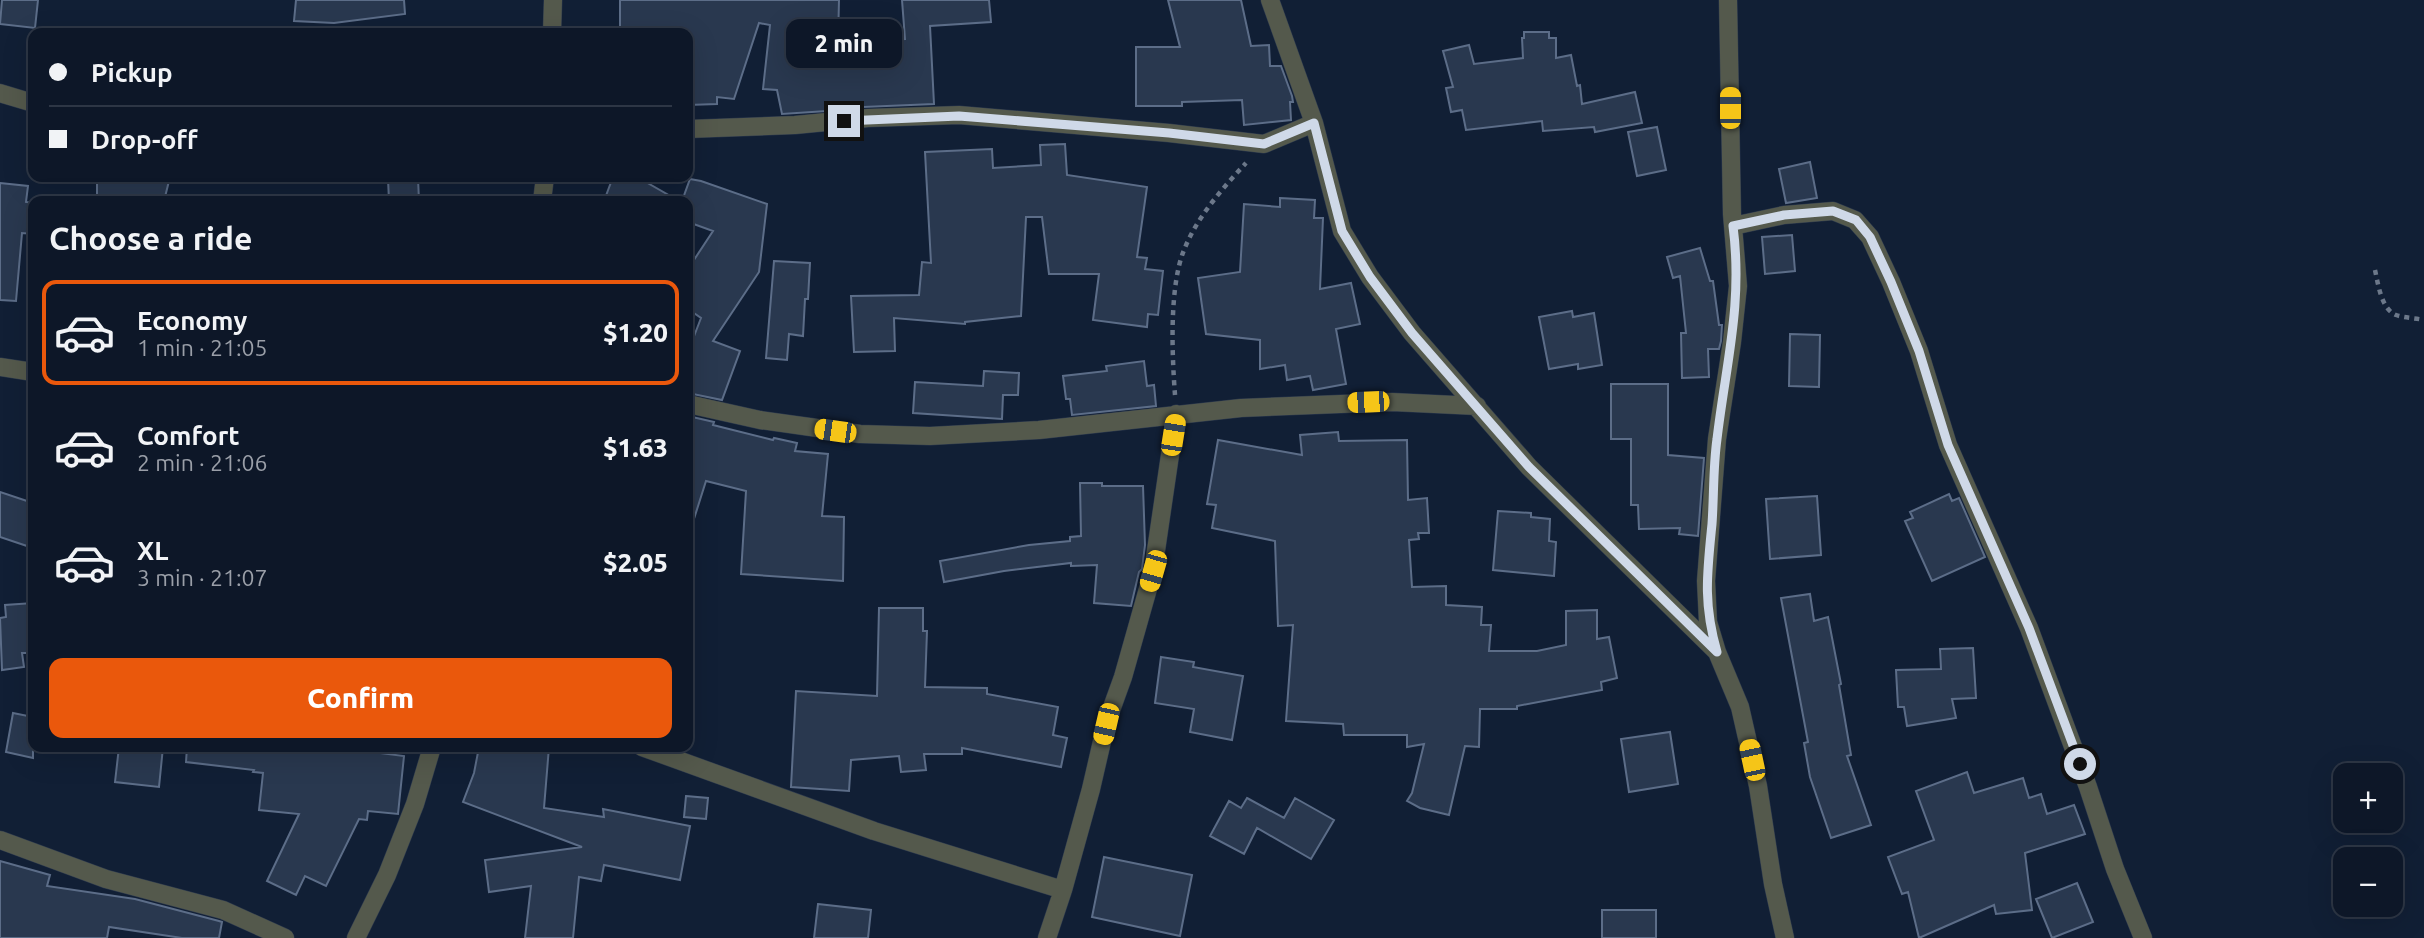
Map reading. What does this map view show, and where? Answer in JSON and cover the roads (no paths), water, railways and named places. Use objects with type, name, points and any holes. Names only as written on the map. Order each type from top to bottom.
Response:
[{"type":"street","points":[[552,28],[553,0]]},
{"type":"street","points":[[1270,0],[1314,123],[1342,231],[1370,277],[1412,333],[1529,467],[1717,652]]},
{"type":"street","points":[[1728,0],[1733,226],[1738,286],[1717,439],[1706,581],[1708,622],[1717,652],[1740,707],[1758,786],[1773,884],[1786,938]]},
{"type":"street","points":[[0,93],[28,101]]},
{"type":"street","points":[[693,129],[959,116],[1169,133],[1264,144],[1314,123]]},
{"type":"street","points":[[1733,226],[1784,215],[1833,211],[1856,220],[1870,237],[1919,351],[1948,445],[2029,628],[2088,787],[2115,869],[2143,938]]},
{"type":"street","points":[[0,367],[28,371]]},
{"type":"street","points":[[693,405],[760,419],[860,434],[930,436],[1039,430],[1241,408],[1392,401],[1477,406]]},
{"type":"street","points":[[1047,938],[1063,890],[1106,724],[1123,677],[1153,571],[1176,414]]},
{"type":"street","points":[[356,938],[387,875],[415,804],[431,752]]},
{"type":"street","points":[[656,752],[874,831],[1063,890]]},
{"type":"street","points":[[0,840],[106,879],[223,910],[285,938]]}]
